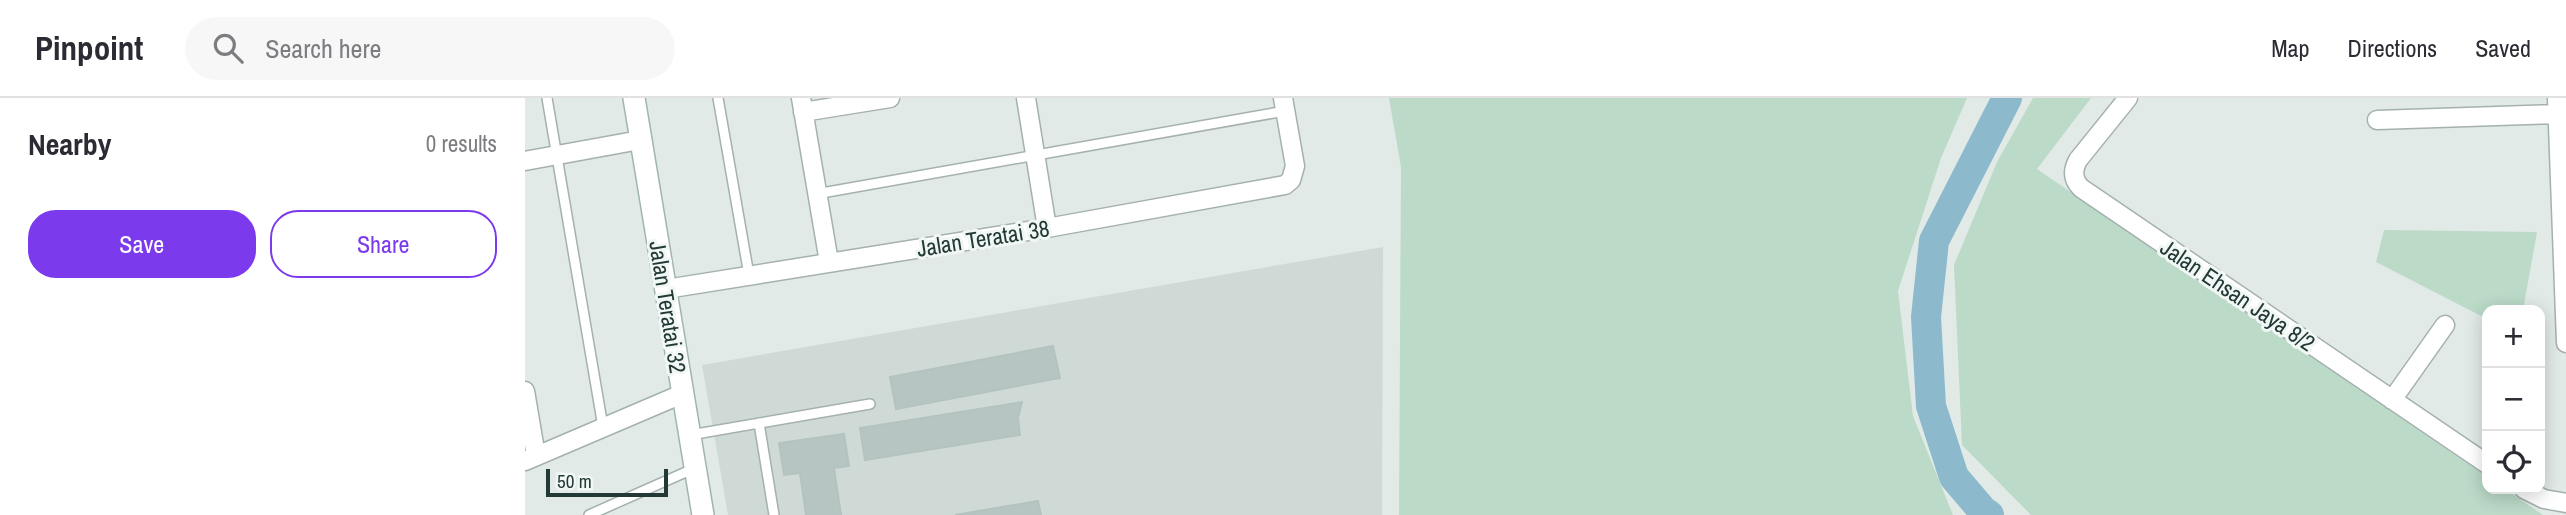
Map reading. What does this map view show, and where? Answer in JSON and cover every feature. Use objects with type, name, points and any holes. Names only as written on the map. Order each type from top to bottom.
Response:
[{"type":"street","name":"Jalan Teratai 32","points":[[634,98],[703,515]]},
{"type":"street","points":[[829,262],[802,105],[890,98]]},
{"type":"street","points":[[1025,98],[1047,228]]},
{"type":"street","name":"Jalan Ehsan Jaya 8/2","points":[[2128,98],[2078,160],[2074,172],[2081,188],[2482,461]]},
{"type":"street","name":"Jalan Teratai 38","points":[[666,289],[1047,228],[1285,185],[1294,174],[1284,104]]},
{"type":"street","points":[[2377,120],[2558,106],[2566,342]]},
{"type":"street","points":[[525,161],[640,140]]},
{"type":"street","points":[[2392,400],[2445,325]]},
{"type":"street","points":[[525,391],[531,458],[682,394]]},
{"type":"street","points":[[2534,494],[2544,499],[2566,503]]},
{"type":"lane","points":[[547,98],[603,427]]},
{"type":"lane","points":[[718,98],[749,275]]},
{"type":"lane","points":[[816,194],[1035,155],[1284,104]]},
{"type":"lane","points":[[688,435],[870,404]]},
{"type":"lane","points":[[759,423],[774,515]]},
{"type":"lane","points":[[589,515],[695,468]]},
{"type":"shaded area","points":[[1383,247],[1382,515],[728,515],[702,365]]},
{"type":"green space","points":[[1389,98],[1967,98],[1941,158],[1898,291],[1913,416],[1953,515],[1399,515],[1401,167]]},
{"type":"green space","points":[[2033,98],[2091,98],[2037,169],[2482,474],[2482,494],[2512,494],[2543,515],[2031,515],[1962,445],[1954,265],[1997,162]]},
{"type":"green space","points":[[2384,230],[2537,232],[2524,305],[2482,305],[2482,316],[2376,262]]},
{"type":"building","points":[[1053,346],[1060,378],[896,409],[890,377]]},
{"type":"building","points":[[1022,402],[1018,418],[1020,435],[865,460],[860,428]]},
{"type":"building","points":[[844,434],[849,466],[834,468],[841,515],[806,515],[800,473],[784,475],[779,443]]},
{"type":"building","points":[[1038,501],[1041,515],[955,515]]},
{"type":"waterway","points":[[1989,515],[1954,477],[1931,406],[1926,317],[1934,241],[2007,98]]}]
